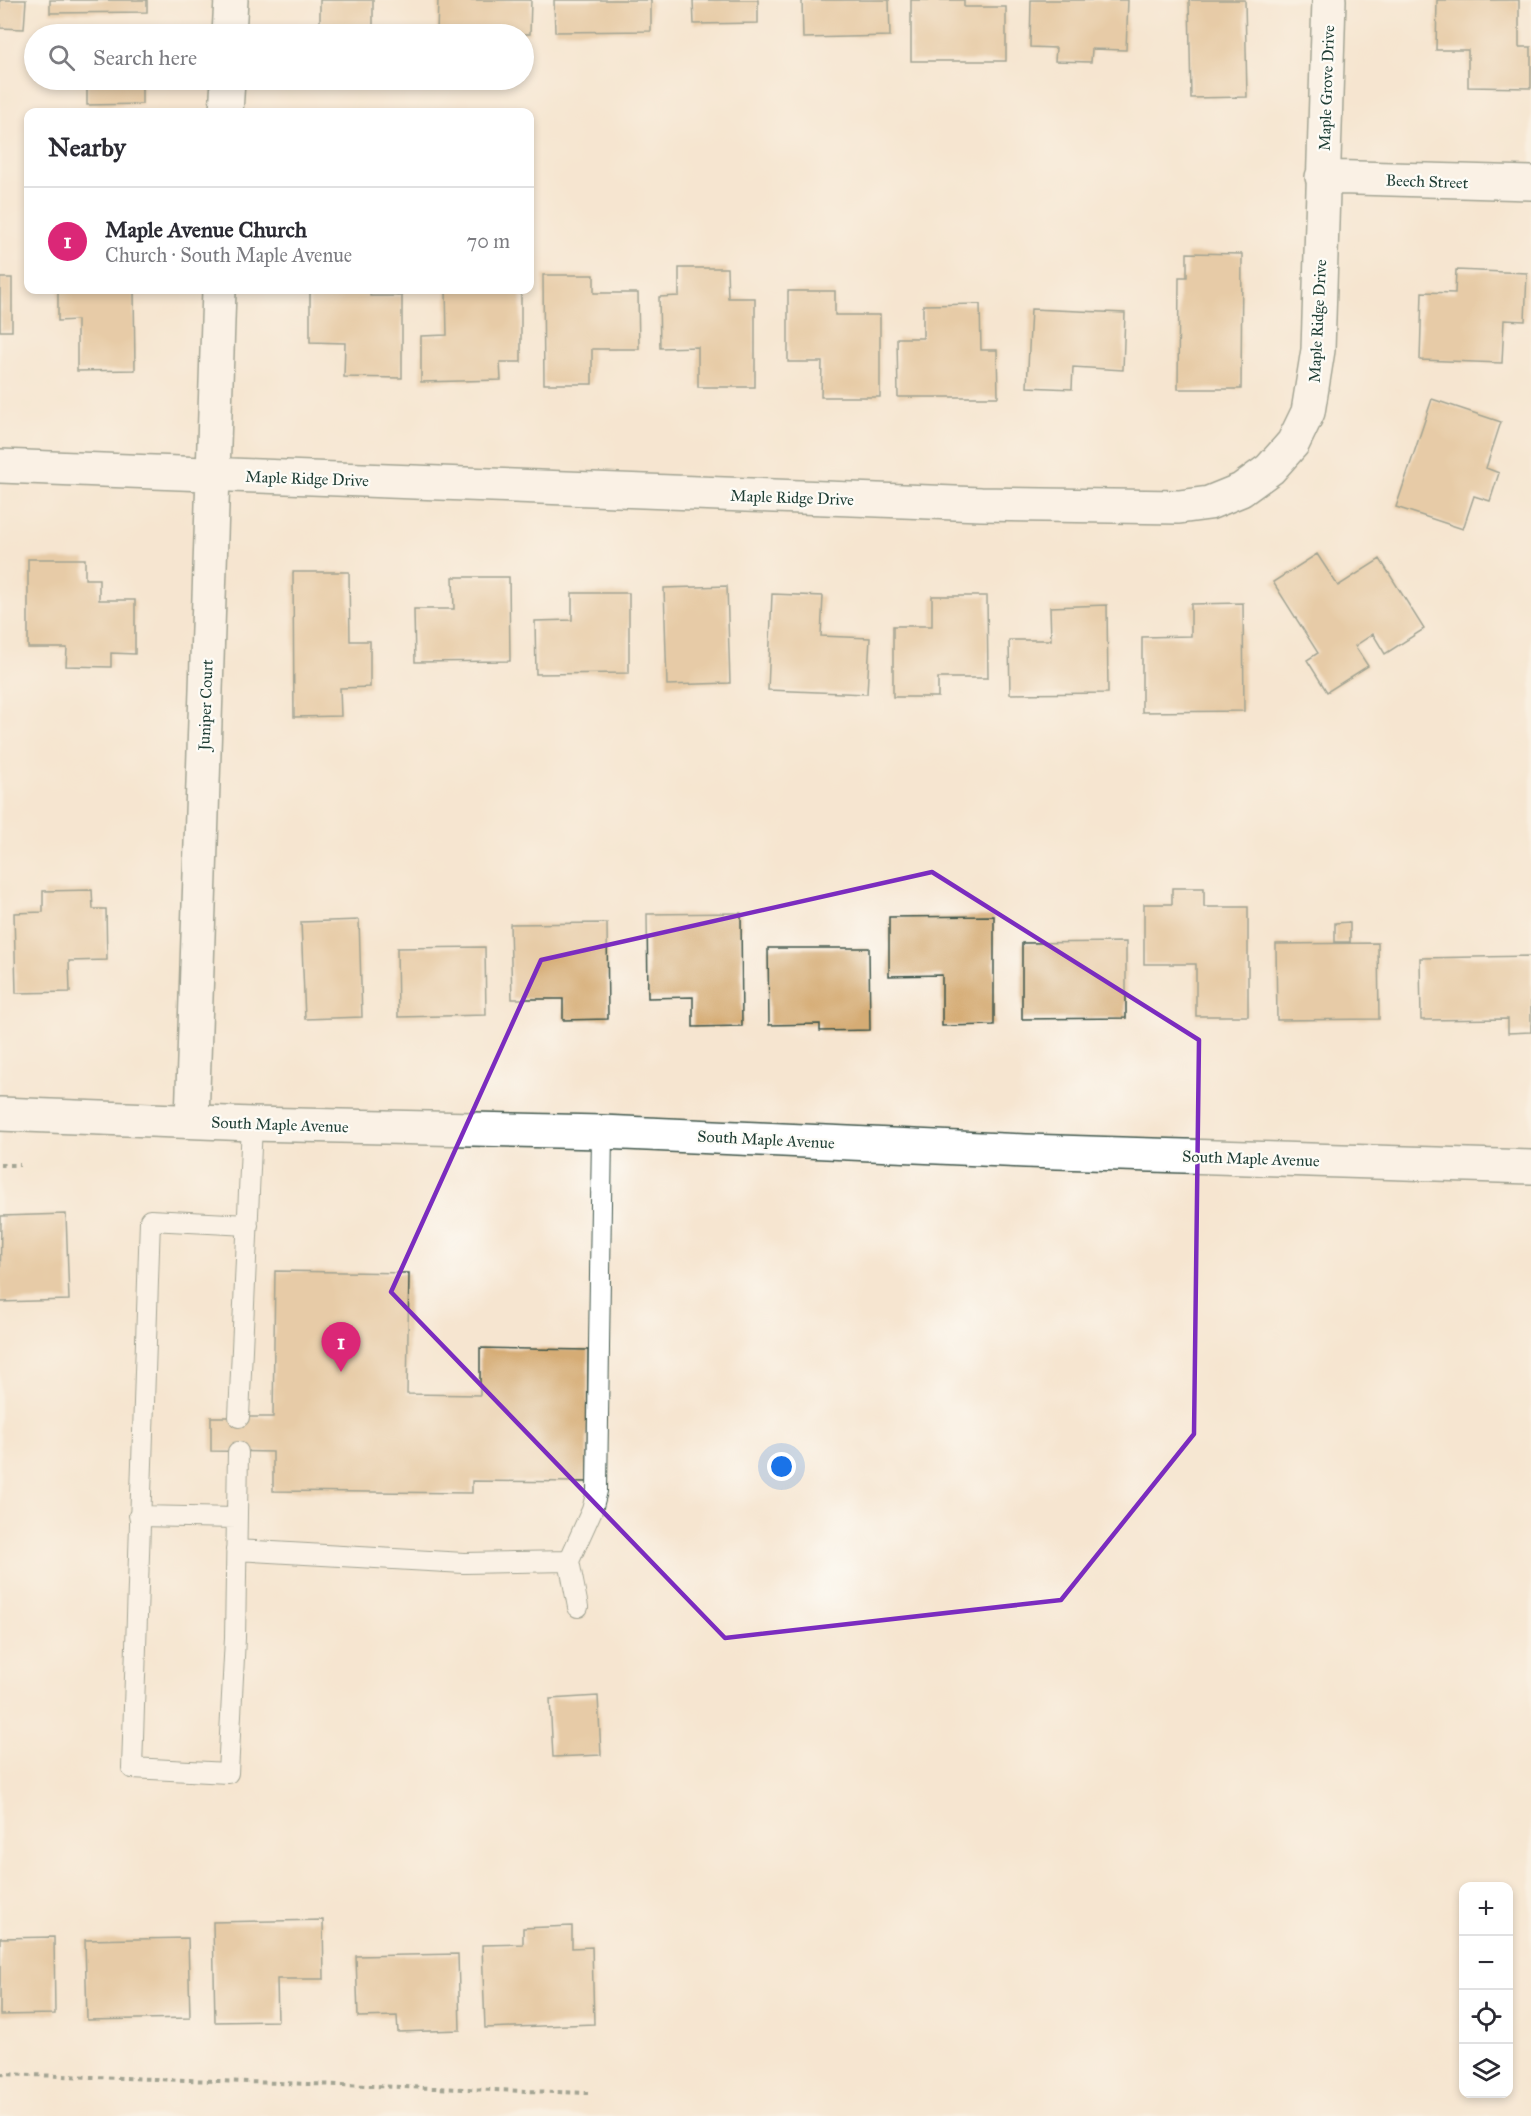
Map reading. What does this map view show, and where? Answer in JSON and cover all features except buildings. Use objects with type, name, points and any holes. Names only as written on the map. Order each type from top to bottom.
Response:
[{"type":"street","points":[[230,24],[231,0]]},
{"type":"street","name":"Maple Grove Drive","points":[[1322,177],[1329,0]]},
{"type":"street","points":[[226,108],[227,90]]},
{"type":"street","name":"Beech Street","points":[[1322,177],[1531,183]]},
{"type":"street","name":"Maple Ridge Drive","points":[[0,466],[981,504],[1179,507],[1209,503],[1241,490],[1270,470],[1293,443],[1308,412],[1318,350],[1322,177]]},
{"type":"street","name":"Juniper Court","points":[[192,1121],[219,294]]},
{"type":"street","name":"South Maple Avenue","points":[[0,1114],[252,1124],[602,1132],[1026,1151],[1531,1167]]},
{"type":"lane","points":[[239,1417],[252,1124]]},
{"type":"lane","points":[[578,1607],[569,1561],[592,1510],[597,1491],[602,1132]]},
{"type":"lane","points":[[238,1452],[228,1773],[132,1768],[150,1220],[248,1225]]},
{"type":"lane","points":[[139,1515],[237,1518]]},
{"type":"lane","points":[[236,1550],[464,1563],[569,1561]]},
{"type":"path","points":[[0,1165],[20,1166]]},
{"type":"path","points":[[0,2074],[588,2093]]},
{"type":"highlighted area","points":[[932,872],[1199,1040],[1194,1434],[1061,1600],[725,1638],[391,1292],[541,960]]},
{"type":"place","name":"Maple Avenue Church","points":[[341,1372]]}]
